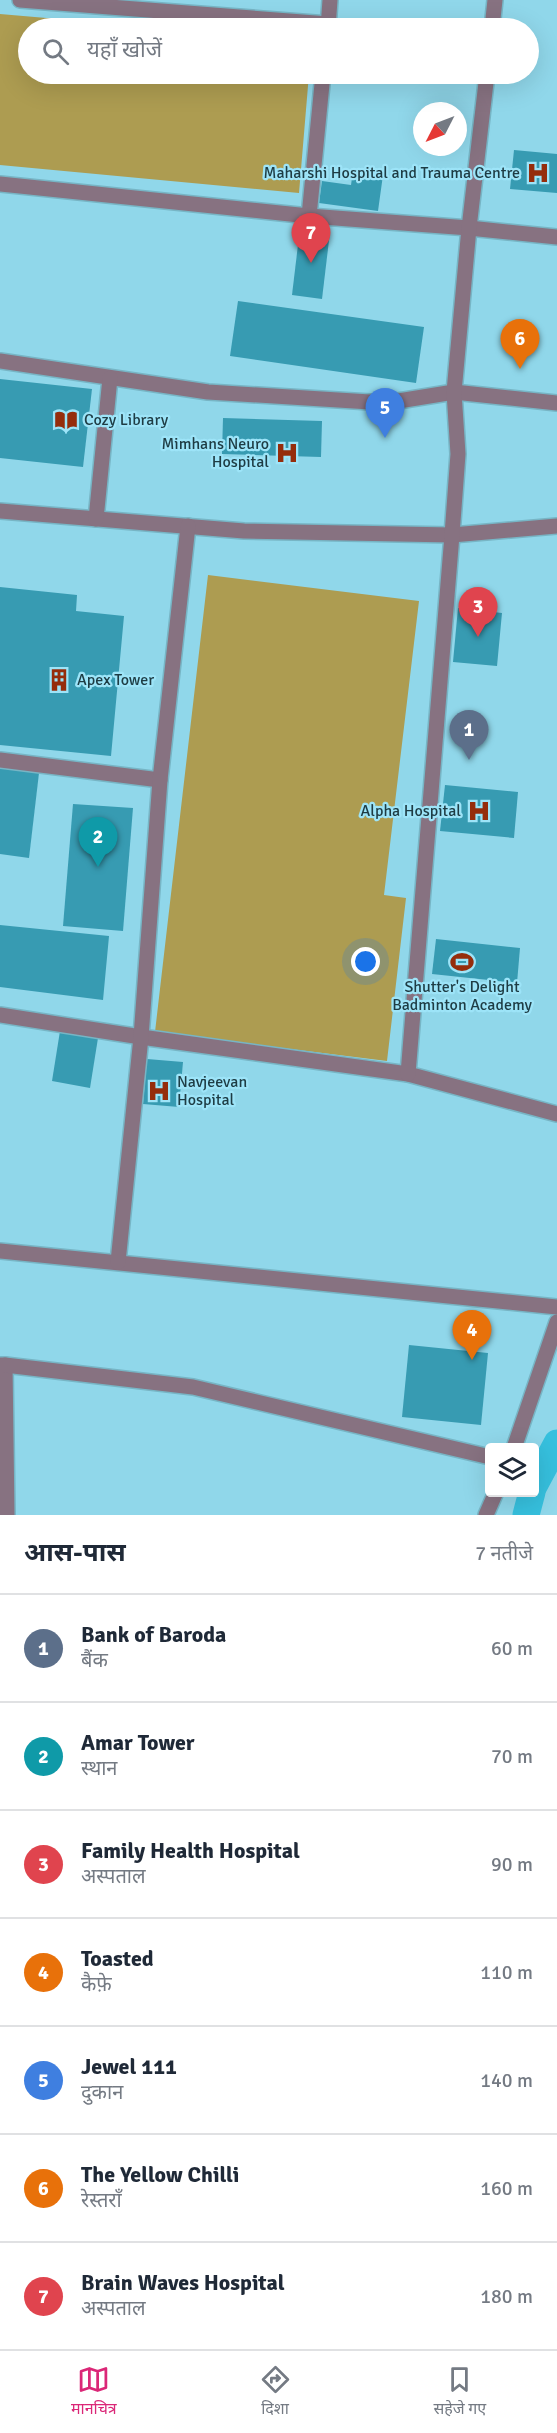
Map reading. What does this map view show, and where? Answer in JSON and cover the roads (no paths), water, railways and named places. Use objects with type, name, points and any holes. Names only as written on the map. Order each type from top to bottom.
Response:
[{"type":"street","points":[[20,0],[233,18]]},
{"type":"street","points":[[329,18],[330,0]]},
{"type":"street","points":[[493,18],[495,0]]},
{"type":"street","points":[[309,216],[322,84]]},
{"type":"street","points":[[408,1074],[453,535],[458,454],[454,392],[469,228],[486,84]]},
{"type":"street","points":[[0,184],[309,216],[557,237]]},
{"type":"street","points":[[0,361],[208,392],[386,403],[454,392],[557,403]]},
{"type":"street","points":[[96,519],[110,378]]},
{"type":"street","points":[[0,511],[244,531],[453,535],[557,526]]},
{"type":"street","points":[[118,1262],[141,1037],[160,780],[188,526]]},
{"type":"street","points":[[0,760],[160,780]]},
{"type":"street","points":[[0,1015],[408,1074],[557,1114]]},
{"type":"street","points":[[0,1251],[557,1307]]},
{"type":"street","points":[[516,1443],[557,1323]]},
{"type":"street","points":[[7,1515],[3,1365],[193,1387],[485,1456]]},
{"type":"street","points":[[486,1515],[494,1497]]},
{"type":"waterway","points":[[539,1477],[557,1443]]},
{"type":"waterway","points":[[526,1515],[531,1497]]},
{"type":"place","name":"Maharshi Hospital and Trauma Centre","points":[[538,173]]},
{"type":"place","name":"Brain Waves Hospital","points":[[311,263]]},
{"type":"place","name":"The Yellow Chilli","points":[[520,369]]},
{"type":"place","name":"Cozy Library","points":[[66,420]]},
{"type":"place","name":"Jewel 111","points":[[385,438]]},
{"type":"place","name":"Mimhans Neuro Hospital","points":[[287,453]]},
{"type":"place","name":"Family Health Hospital","points":[[478,637]]},
{"type":"place","name":"Apex Tower","points":[[59,680]]},
{"type":"place","name":"Bank of Baroda","points":[[469,760]]},
{"type":"place","name":"Alpha Hospital","points":[[479,811]]},
{"type":"place","name":"Amar Tower","points":[[98,867]]},
{"type":"place","name":"Shutter's Delight Badminton Academy","points":[[462,962]]},
{"type":"place","name":"Navjeevan Hospital","points":[[159,1091]]},
{"type":"place","name":"Toasted","points":[[472,1360]]}]
